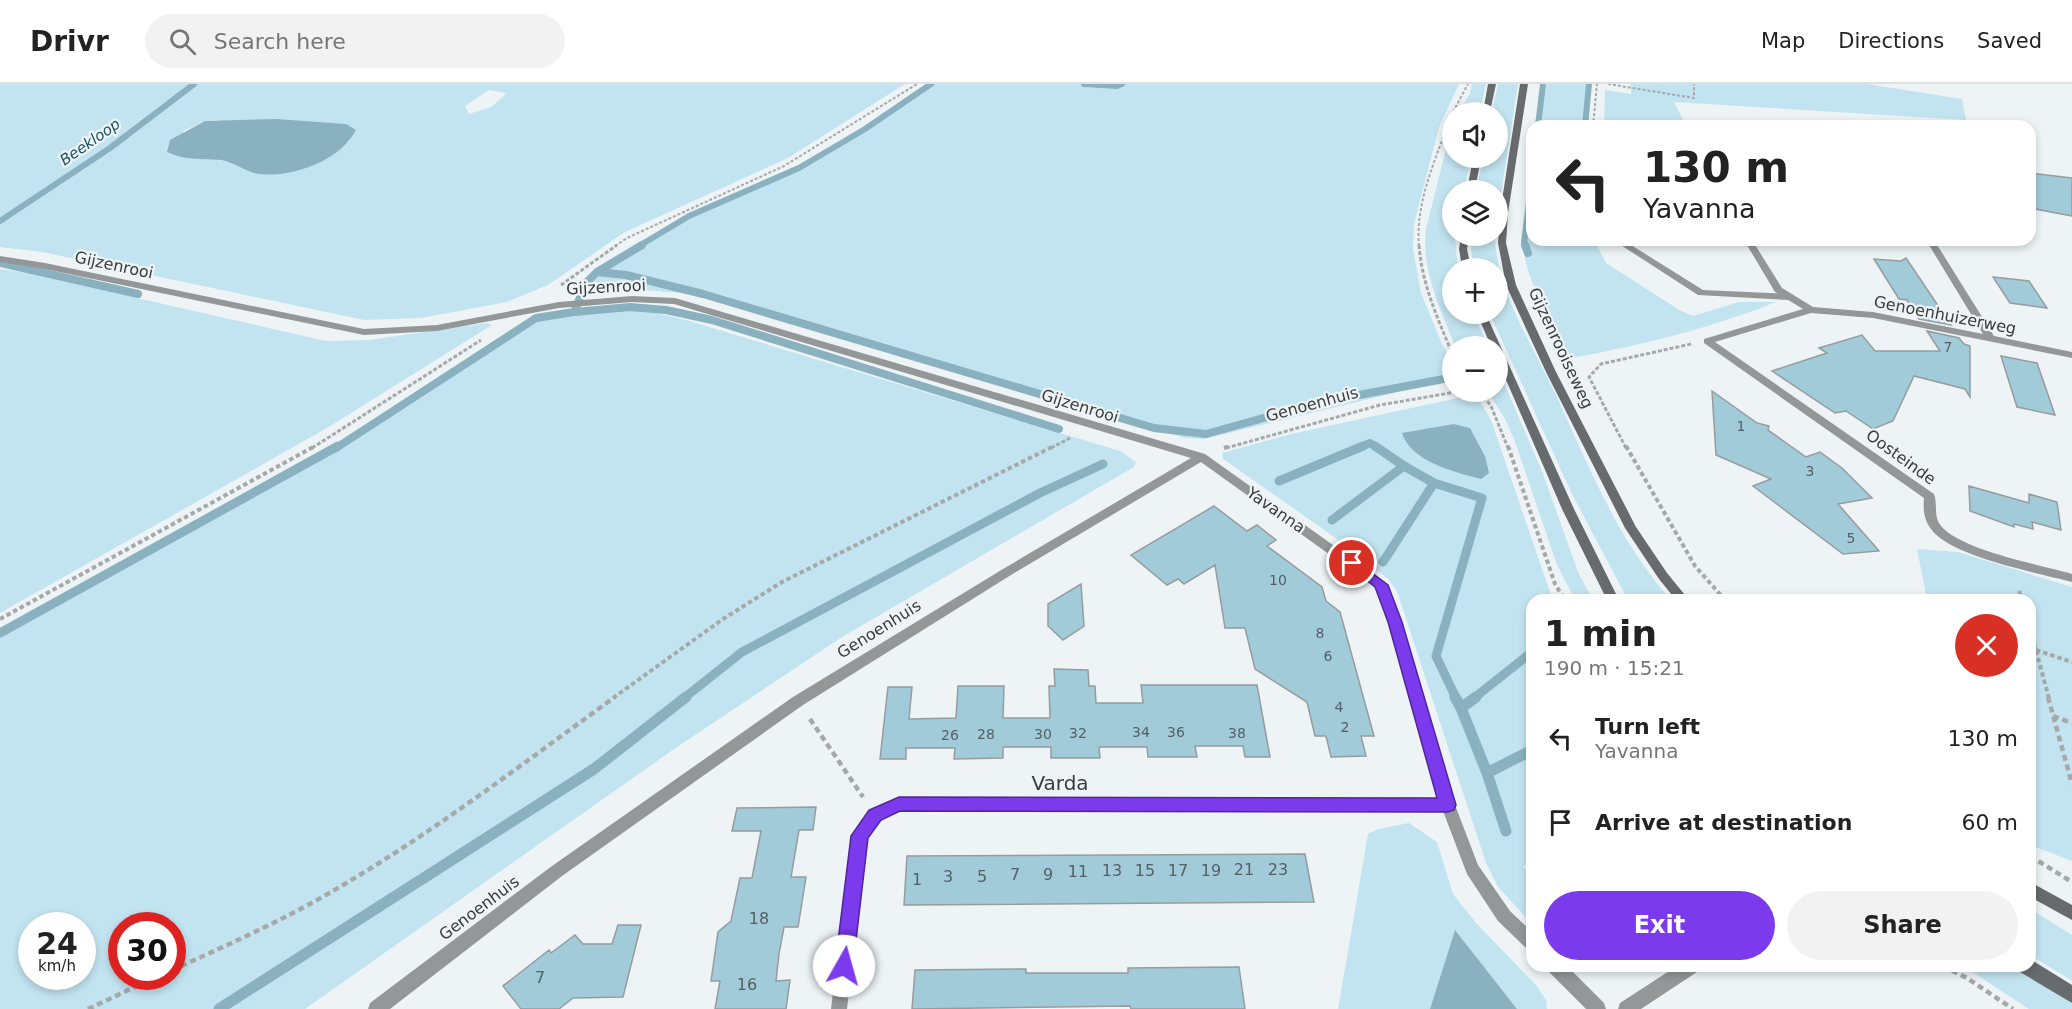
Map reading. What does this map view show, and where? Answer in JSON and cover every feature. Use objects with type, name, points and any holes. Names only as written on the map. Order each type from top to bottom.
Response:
[{"type":"main road","points":[[1488,102],[1492,84]]},
{"type":"main road","name":"Gijzenrooiseweg","points":[[1524,84],[1502,233],[1511,285],[1551,372],[1631,528],[1678,594]]},
{"type":"main road","points":[[1508,372],[1568,509],[1610,594]]},
{"type":"main road","points":[[2036,892],[2072,913]]},
{"type":"main road","points":[[2036,972],[2072,995]]},
{"type":"street","points":[[1627,246],[1701,293],[1789,297]]},
{"type":"street","name":"Genoenhuizerweg","points":[[1752,246],[1778,290],[1811,310]]},
{"type":"street","points":[[1934,246],[1991,339]]},
{"type":"street","name":"Gijzenrooi","points":[[0,259],[45,266],[364,332],[437,328],[559,305],[632,299],[675,301],[1201,457]]},
{"type":"street","name":"Genoenhuizerweg","points":[[1707,341],[1811,310],[1873,315],[2072,356]]},
{"type":"street","name":"Oosteinde","points":[[1707,341],[1930,497],[1929,512],[1937,529],[1965,546],[2072,578]]},
{"type":"street","name":"Genoenhuis","points":[[376,1009],[557,871],[798,701],[1006,572],[1201,457]]},
{"type":"street","name":"Yavanna","points":[[1201,457],[1381,585],[1395,622],[1448,805],[1472,869],[1504,916],[1526,937]]},
{"type":"street","name":"Varda","points":[[875,815],[899,804],[1448,805]]},
{"type":"street","points":[[839,1009],[859,836],[875,815]]},
{"type":"street","points":[[1560,972],[1598,1009]]},
{"type":"street","points":[[1626,1009],[1682,972]]},
{"type":"path","points":[[524,311],[627,238],[784,166],[917,84]]},
{"type":"path","points":[[1459,102],[1468,84]]},
{"type":"path","points":[[1594,120],[1597,84]]},
{"type":"path","points":[[1608,84],[1694,98],[1694,84]]},
{"type":"path","points":[[1442,144],[1425,191],[1418,232],[1421,268],[1432,307],[1445,336]]},
{"type":"path","points":[[0,619],[307,452],[485,337]]},
{"type":"path","name":"Gijzenrooiseweg","points":[[1707,341],[1601,364],[1589,377],[1640,474],[1695,566],[1720,594]]},
{"type":"path","name":"Genoenhuis","points":[[1201,457],[1237,442],[1380,405],[1442,394]]},
{"type":"path","points":[[1488,402],[1502,429],[1555,584],[1561,594]]},
{"type":"path","points":[[186,964],[228,945],[342,886],[431,829],[723,619],[782,582],[1094,426]]},
{"type":"path","points":[[2036,650],[2072,662]]},
{"type":"path","points":[[2036,654],[2072,784]]},
{"type":"path","points":[[798,701],[875,815]]},
{"type":"path","points":[[2053,716],[2072,723]]},
{"type":"path","points":[[2036,860],[2072,882]]},
{"type":"path","points":[[1955,972],[2013,1009]]},
{"type":"path","points":[[88,1009],[129,990]]},
{"type":"shaded area","points":[[0,84],[905,84],[788,158],[625,232],[548,285],[507,302],[421,318],[364,320],[42,252],[0,247]],"holes":[[[489,90],[507,93],[491,107],[469,114],[465,106]],[[216,120],[351,140],[321,161],[244,169],[238,164],[220,160],[183,131],[205,121]]]},
{"type":"shaded area","points":[[931,84],[1459,84],[1451,102],[1442,102],[1442,121],[1414,224],[1413,249],[1421,293],[1442,344],[1442,381],[1204,439],[1185,438],[694,294],[576,288],[645,240],[681,220],[819,155]]},
{"type":"shaded area","points":[[1472,84],[1486,84],[1482,102],[1465,102]]},
{"type":"shaded area","points":[[1498,84],[1518,84],[1508,149],[1508,102],[1494,102]]},
{"type":"shaded area","points":[[1541,84],[1588,84],[1585,120],[1537,120]]},
{"type":"shaded area","points":[[1631,84],[1867,84],[1962,99],[1966,120],[1674,102],[1683,120],[1604,120],[1605,90],[1631,94]]},
{"type":"shaded area","points":[[276,119],[346,124],[356,130],[339,151],[327,159],[300,170],[272,175],[259,174],[221,160],[187,158],[167,152],[170,140],[205,121]]},
{"type":"shaded area","points":[[1442,165],[1442,168],[1469,168],[1466,180],[1442,180],[1442,246],[1456,246],[1457,258],[1442,258],[1442,313],[1426,260],[1426,229]]},
{"type":"shaded area","points":[[1481,168],[1505,168],[1503,180],[1478,180]]},
{"type":"shaded area","points":[[1526,200],[1526,246],[1597,246],[1606,263],[1681,311],[1693,316],[1739,302],[1776,302],[1675,335],[1571,358],[1532,282],[1523,246]]},
{"type":"shaded area","points":[[1471,246],[1496,246],[1497,257],[1472,258]]},
{"type":"shaded area","points":[[0,269],[27,273],[326,341],[369,340],[487,323],[492,325],[327,428],[0,613]]},
{"type":"shaded area","points":[[1508,294],[1605,501],[1635,552],[1666,594],[1625,594],[1572,494],[1508,354],[1508,336],[1500,336],[1495,324],[1508,324]]},
{"type":"shaded area","points":[[585,309],[638,309],[686,320],[1120,451],[1136,462],[1134,467],[842,637],[677,747],[305,1009],[0,1009],[0,637],[342,442],[541,313]]},
{"type":"shaded area","points":[[1446,324],[1478,324],[1484,336],[1451,336]]},
{"type":"shaded area","points":[[1508,392],[1542,471],[1578,572],[1590,594],[1572,594],[1557,565],[1505,419],[1494,402],[1508,402]]},
{"type":"shaded area","points":[[1442,401],[1480,402],[1491,420],[1552,594],[1526,594],[1526,864],[1523,866],[1526,870],[1526,918],[1498,887],[1486,863],[1397,591],[1388,579],[1350,548],[1223,459],[1222,453],[1291,434]],"holes":[[[1454,424],[1470,428],[1485,455],[1435,428]]]},
{"type":"shaded area","points":[[1454,424],[1470,428],[1485,456],[1489,473],[1481,479],[1447,469],[1424,458],[1414,451],[1402,433]]},
{"type":"shaded area","points":[[1917,549],[1958,552],[2072,587],[2072,861],[2036,847],[2036,594],[1926,594]]},
{"type":"shaded area","points":[[1409,823],[1437,842],[1453,894],[1477,924],[1536,985],[1546,1000],[1547,1009],[1517,1009],[1455,930],[1430,1009],[1338,1009],[1368,834],[1378,829]]},
{"type":"shaded area","points":[[2036,913],[2072,935],[2072,981],[2036,959]]},
{"type":"shaded area","points":[[1455,930],[1517,1009],[1430,1009]]},
{"type":"shaded area","points":[[1972,972],[2023,972],[2072,1003],[2072,1009],[2029,1009]]},
{"type":"building","points":[[2036,174],[2072,178],[2072,216],[2036,209]]},
{"type":"building","points":[[1906,258],[1951,325],[1919,319],[1907,300],[1899,299],[1874,259],[1901,261]]},
{"type":"building","points":[[1993,277],[2029,281],[2047,308],[2010,303]]},
{"type":"building","points":[[1927,331],[1959,338],[1964,344],[1970,346],[1970,397],[1965,389],[1914,376],[1893,421],[1873,429],[1846,411],[1835,413],[1772,371],[1827,353],[1819,348],[1862,335],[1875,351],[1940,351]]},
{"type":"building","points":[[2001,356],[2037,363],[2055,415],[2017,407]]},
{"type":"building","points":[[1712,391],[1757,423],[1769,426],[1768,430],[1806,457],[1820,452],[1842,468],[1872,498],[1838,504],[1879,551],[1843,554],[1753,486],[1771,479],[1716,455]]},
{"type":"building","points":[[1969,486],[2029,503],[2029,494],[2057,502],[2061,530],[2032,522],[2033,529],[2014,524],[2014,527],[1970,511]]},
{"type":"building","points":[[1214,506],[1247,531],[1257,525],[1276,540],[1267,546],[1322,587],[1326,601],[1340,612],[1374,736],[1361,736],[1366,756],[1331,757],[1326,736],[1315,736],[1307,702],[1255,669],[1245,628],[1225,628],[1215,565],[1184,584],[1178,579],[1167,585],[1131,555]]},
{"type":"building","points":[[1081,584],[1084,626],[1063,640],[1048,626],[1048,604]]},
{"type":"building","points":[[1054,669],[1088,670],[1089,686],[1095,686],[1096,703],[1143,703],[1141,685],[1257,685],[1270,757],[1245,757],[1243,746],[1195,746],[1197,757],[1148,757],[1147,747],[1099,747],[1100,758],[1051,758],[1051,747],[1003,747],[1003,758],[954,759],[955,748],[906,748],[906,759],[880,759],[888,687],[912,687],[909,719],[956,718],[958,686],[1004,686],[1003,718],[1050,718],[1049,686],[1055,686]]},
{"type":"building","points":[[816,807],[813,830],[799,830],[791,877],[806,877],[798,927],[784,927],[779,954],[776,981],[790,980],[786,1009],[715,1009],[720,981],[711,981],[718,932],[731,921],[740,878],[752,878],[761,831],[732,831],[737,808]]},
{"type":"building","points":[[1305,854],[1314,902],[904,905],[907,856]]},
{"type":"building","points":[[618,925],[641,925],[623,997],[573,998],[559,1009],[521,1009],[503,986],[549,950],[551,953],[575,935],[583,944],[612,944]]},
{"type":"building","points":[[1239,967],[1245,1009],[1131,1009],[1130,1006],[912,1009],[915,970],[1026,969],[1026,973],[1128,973],[1128,968]]},
{"type":"waterway","name":"Beekloop","points":[[0,221],[110,148],[194,84]]},
{"type":"waterway","points":[[639,246],[689,216],[799,168],[865,129],[931,84]]},
{"type":"waterway","points":[[1084,84],[1117,86],[1122,84]]},
{"type":"waterway","points":[[1539,120],[1543,84]]},
{"type":"waterway","points":[[1586,120],[1589,84]]},
{"type":"waterway","points":[[1526,227],[1524,242],[1526,246]]},
{"type":"waterway","points":[[597,272],[642,245]]},
{"type":"waterway","points":[[1525,245],[1528,253]]},
{"type":"waterway","points":[[0,263],[138,294]]},
{"type":"waterway","points":[[574,312],[586,283],[597,272]]},
{"type":"waterway","points":[[597,272],[626,275],[703,294],[1154,428],[1206,434],[1317,403],[1442,379]]},
{"type":"waterway","points":[[574,312],[630,307],[666,310],[712,320],[1059,429]]},
{"type":"waterway","points":[[336,448],[536,318],[574,312]]},
{"type":"waterway","points":[[1359,448],[1370,443],[1377,448]]},
{"type":"waterway","points":[[0,633],[338,446]]},
{"type":"waterway","points":[[1279,481],[1363,446]]},
{"type":"waterway","points":[[1375,446],[1404,466]]},
{"type":"waterway","points":[[684,698],[742,652],[1040,493],[1103,464]]},
{"type":"waterway","points":[[1332,520],[1404,466]]},
{"type":"waterway","points":[[1404,466],[1434,483]]},
{"type":"waterway","points":[[1383,562],[1434,483]]},
{"type":"waterway","points":[[1434,483],[1482,498],[1436,656],[1456,698]]},
{"type":"waterway","points":[[1474,698],[1526,657]]},
{"type":"waterway","points":[[219,1009],[594,769],[686,697]]},
{"type":"waterway","points":[[1455,697],[1461,708]]},
{"type":"waterway","points":[[1461,708],[1476,697]]},
{"type":"waterway","points":[[1461,708],[1487,773]]},
{"type":"waterway","points":[[1487,773],[1526,753]]},
{"type":"waterway","points":[[1487,773],[1506,831]]},
{"type":"route","points":[[844,966],[859,836],[875,815],[899,804],[1448,805],[1395,622],[1381,585],[1352,563]]}]
